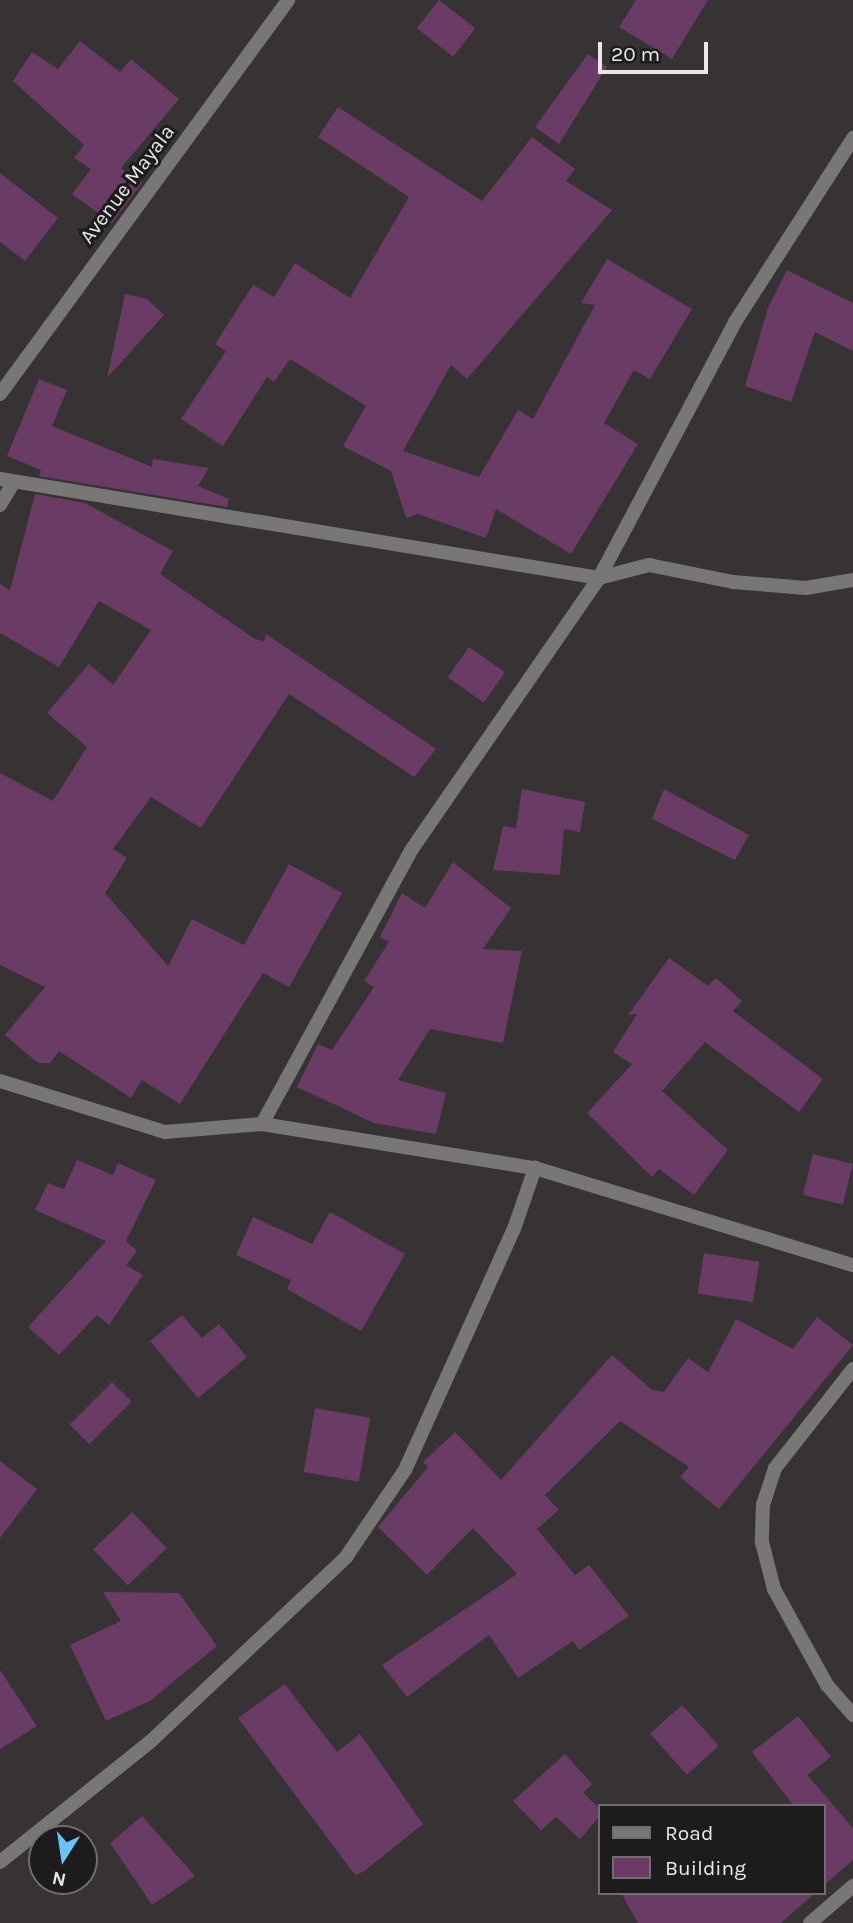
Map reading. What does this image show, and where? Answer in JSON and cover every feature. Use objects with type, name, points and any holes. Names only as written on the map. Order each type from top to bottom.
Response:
[{"type":"street","name":"Avenue Mayala","points":[[0,394],[288,0]]},
{"type":"street","points":[[262,1124],[412,849],[599,578],[735,322],[853,138]]},
{"type":"street","points":[[0,505],[6,481],[599,578],[649,565],[745,583],[806,588],[853,580]]},
{"type":"street","points":[[0,1081],[165,1132],[262,1124],[535,1168],[853,1265]]},
{"type":"street","points":[[0,1862],[150,1742],[346,1557],[405,1470],[514,1229],[535,1168]]},
{"type":"street","points":[[853,1369],[775,1468],[763,1504],[762,1542],[774,1589],[827,1685],[853,1715]]},
{"type":"street","points":[[810,1923],[853,1886]]},
{"type":"building","points":[[439,0],[475,28],[453,57],[417,28]]},
{"type":"building","points":[[636,0],[708,0],[672,59],[619,27]]},
{"type":"building","points":[[80,41],[120,72],[131,59],[179,99],[121,168],[142,183],[112,223],[72,194],[91,169],[74,158],[84,145],[13,81],[32,52],[58,69]]},
{"type":"building","points":[[588,54],[607,67],[559,144],[535,127]]},
{"type":"building","points":[[338,107],[482,201],[532,137],[575,169],[566,181],[612,210],[467,379],[451,365],[403,451],[479,477],[518,410],[533,419],[595,305],[581,303],[607,259],[692,309],[650,379],[634,370],[604,423],[638,444],[571,554],[496,509],[486,538],[418,514],[406,518],[391,471],[343,446],[366,406],[290,359],[274,382],[267,377],[223,446],[181,419],[226,351],[215,344],[253,285],[274,297],[295,263],[350,298],[409,197],[318,137]]},
{"type":"building","points":[[0,173],[58,218],[25,261],[0,242]]},
{"type":"building","points":[[787,270],[853,303],[853,351],[815,332],[791,402],[745,386],[768,308]]},
{"type":"building","points":[[125,294],[147,299],[164,315],[107,378]]},
{"type":"building","points":[[39,379],[67,390],[52,426],[152,467],[153,459],[209,468],[198,486],[229,499],[227,507],[39,476],[41,470],[7,456]]},
{"type":"building","points":[[35,494],[85,503],[173,551],[160,574],[255,639],[264,641],[266,634],[436,749],[414,777],[289,694],[201,828],[151,797],[113,849],[127,858],[105,893],[168,966],[192,919],[244,945],[289,864],[342,893],[289,987],[263,973],[180,1104],[142,1080],[131,1098],[59,1051],[50,1063],[38,1063],[5,1035],[45,987],[0,965],[0,773],[53,801],[87,747],[47,713],[89,664],[113,685],[151,630],[99,601],[59,667],[0,633],[0,584],[10,590]]},
{"type":"building","points":[[469,647],[505,672],[484,703],[448,677]]},
{"type":"building","points":[[522,789],[585,802],[580,832],[564,829],[560,875],[493,870],[503,826],[516,828]]},
{"type":"building","points":[[664,789],[749,835],[735,860],[652,819]]},
{"type":"building","points":[[453,862],[511,908],[483,949],[522,951],[503,1043],[430,1029],[398,1080],[446,1093],[436,1134],[374,1123],[297,1087],[318,1044],[332,1050],[374,987],[364,981],[389,942],[380,937],[402,893],[425,908]]},
{"type":"building","points":[[669,958],[708,986],[716,978],[742,1001],[733,1011],[823,1079],[799,1112],[705,1042],[662,1091],[728,1150],[694,1195],[659,1169],[652,1177],[587,1113],[632,1064],[613,1052],[637,1014],[628,1015]]},
{"type":"building","points":[[813,1154],[853,1164],[843,1205],[803,1195]]},
{"type":"building","points":[[77,1160],[113,1175],[118,1163],[156,1180],[126,1241],[137,1251],[126,1265],[143,1275],[109,1325],[97,1315],[59,1355],[28,1327],[106,1241],[35,1210],[48,1183],[64,1189]]},
{"type":"building","points":[[330,1212],[405,1254],[361,1331],[287,1289],[291,1280],[236,1255],[253,1217],[312,1244]]},
{"type":"building","points":[[704,1253],[759,1262],[753,1302],[698,1293]]},
{"type":"building","points":[[182,1315],[202,1338],[219,1324],[247,1357],[198,1398],[150,1341]]},
{"type":"building","points":[[817,1317],[853,1345],[719,1509],[680,1477],[689,1467],[620,1421],[545,1495],[559,1510],[537,1529],[575,1575],[589,1565],[629,1616],[579,1650],[573,1641],[518,1678],[489,1635],[407,1697],[382,1665],[517,1574],[473,1528],[427,1575],[378,1527],[428,1467],[423,1462],[455,1432],[501,1480],[612,1355],[652,1390],[664,1392],[688,1358],[708,1372],[736,1319],[793,1349]]},
{"type":"building","points":[[112,1382],[132,1402],[89,1444],[70,1424]]},
{"type":"building","points":[[315,1408],[370,1418],[359,1482],[304,1472]]},
{"type":"building","points":[[0,1461],[37,1489],[0,1538]]},
{"type":"building","points":[[132,1512],[167,1548],[128,1585],[93,1550]]},
{"type":"building","points":[[103,1592],[179,1593],[217,1646],[150,1701],[106,1721],[70,1645],[121,1621]]},
{"type":"building","points":[[0,1670],[37,1726],[0,1749]]},
{"type":"building","points":[[285,1684],[337,1752],[360,1734],[423,1824],[363,1872],[355,1875],[238,1718]]},
{"type":"building","points":[[682,1705],[719,1746],[687,1775],[650,1734]]},
{"type":"building","points":[[798,1716],[831,1757],[807,1775],[853,1828],[853,1860],[825,1884],[825,1804],[792,1804],[752,1752]]},
{"type":"building","points":[[565,1754],[592,1784],[583,1793],[598,1807],[598,1818],[580,1839],[556,1817],[541,1830],[513,1801]]},
{"type":"building","points":[[142,1816],[195,1876],[152,1905],[110,1843]]},
{"type":"building","points":[[622,1895],[813,1895],[781,1923],[638,1923]]}]
